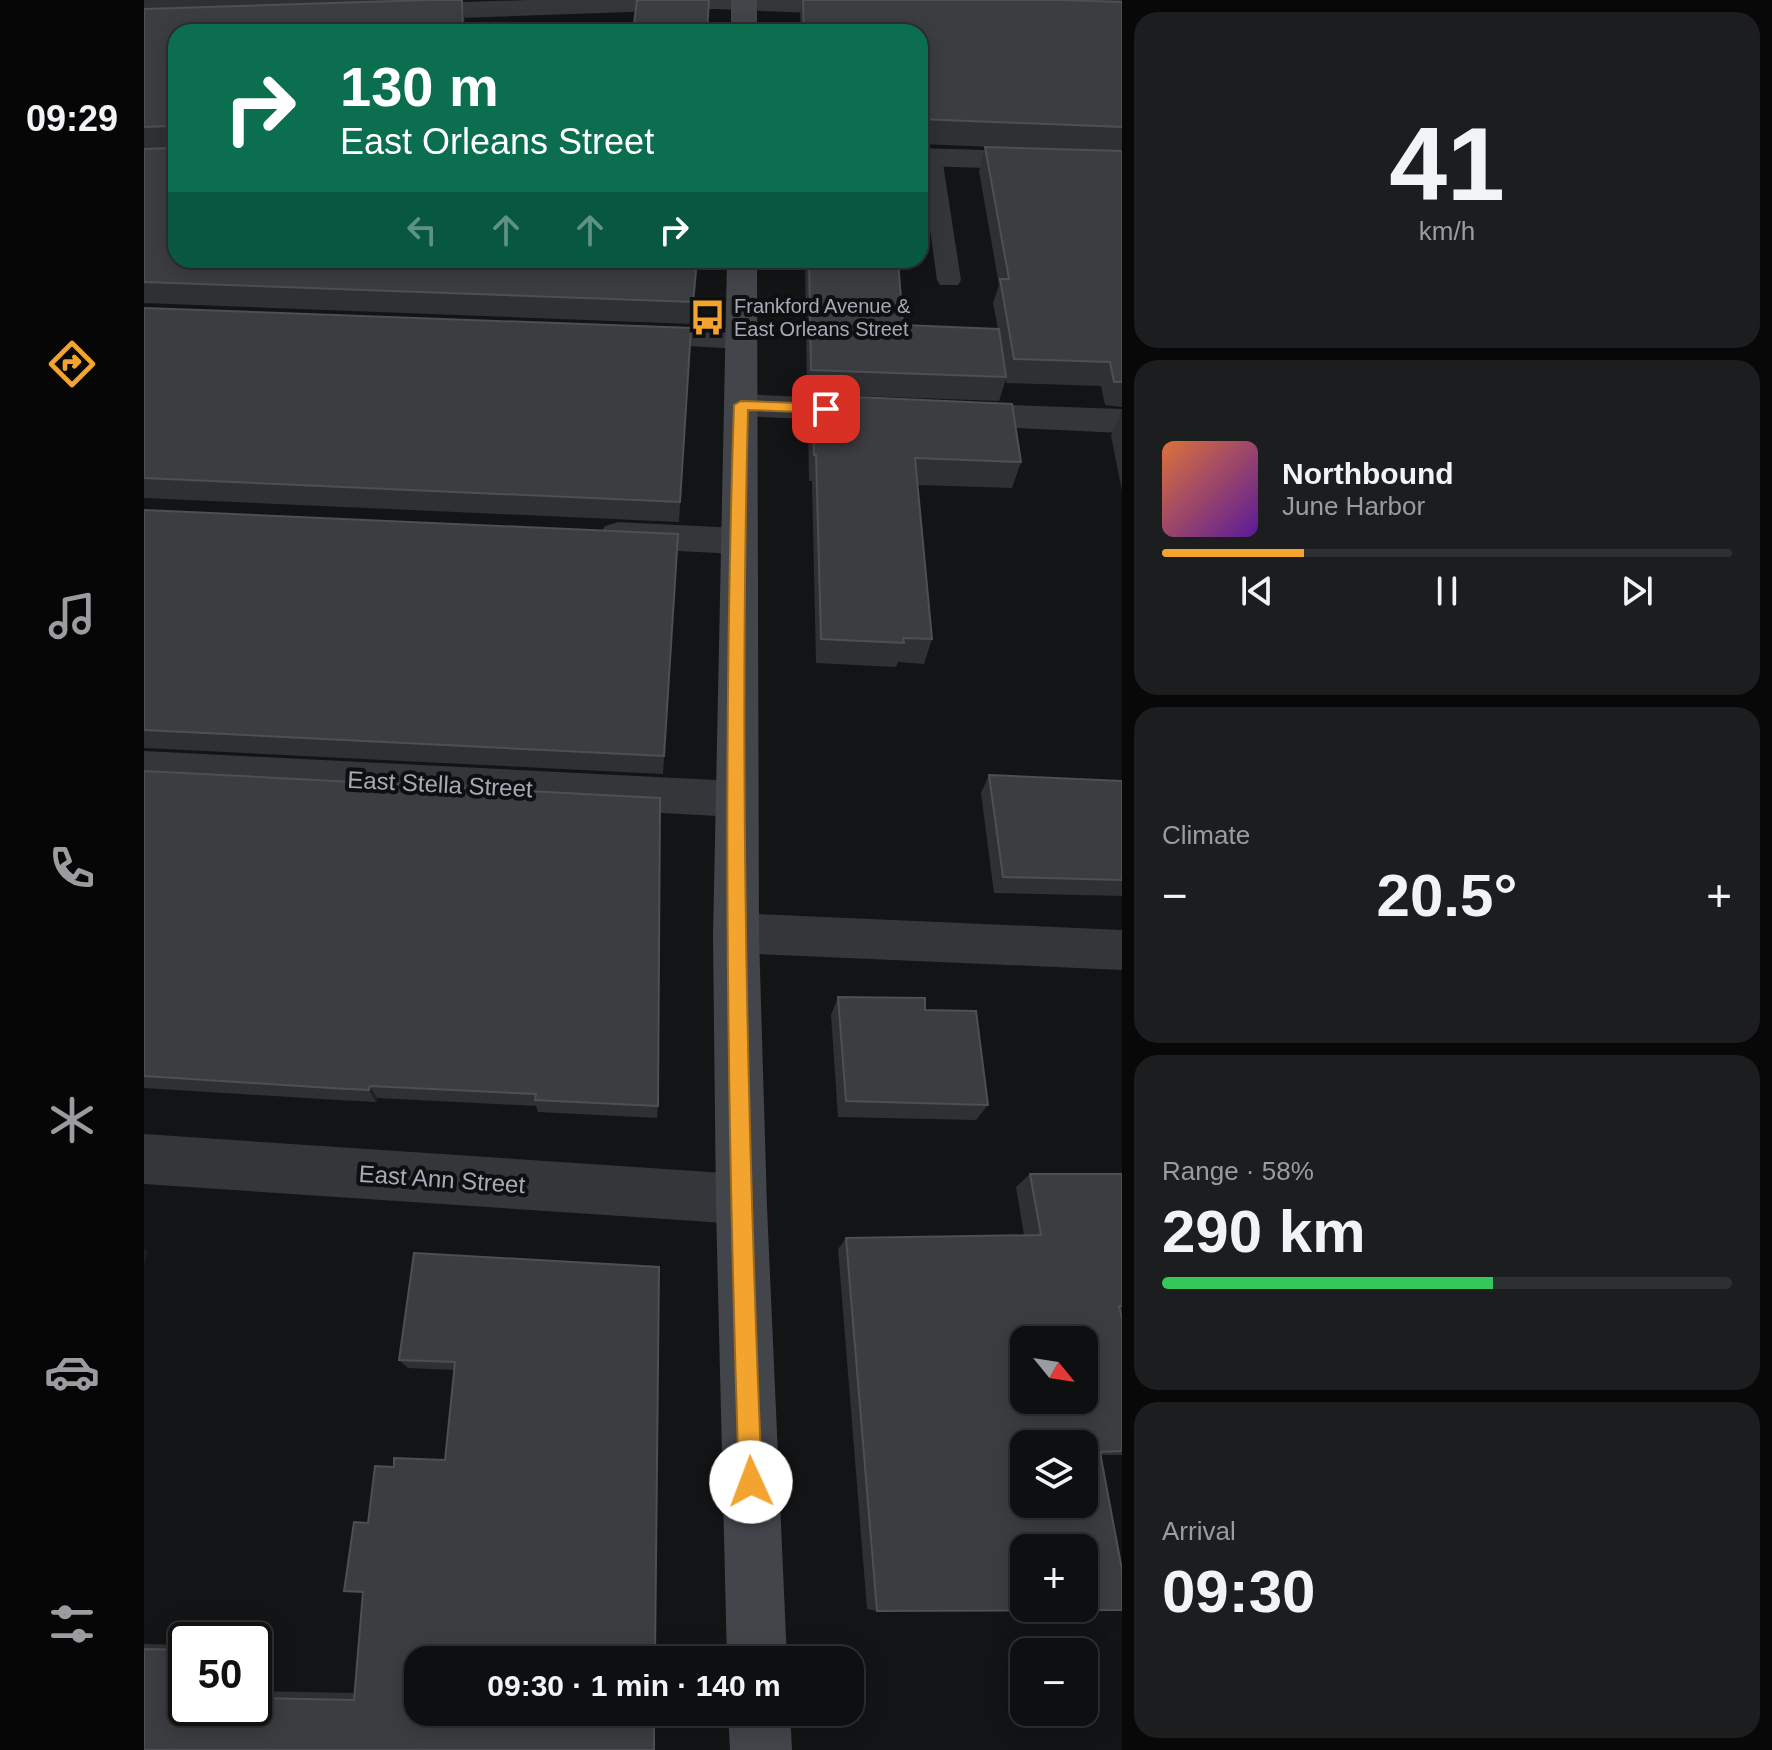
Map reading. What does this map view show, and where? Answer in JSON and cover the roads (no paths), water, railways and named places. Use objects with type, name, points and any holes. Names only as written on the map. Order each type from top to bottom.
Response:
[{"type":"main road","points":[[744,1],[744,24]]},
{"type":"main road","points":[[742,268],[737,541],[736,933],[740,1199],[756,1646]]},
{"type":"main road","points":[[760,1726],[761,1750]]},
{"type":"street","points":[[375,13],[484,21],[715,1],[885,8]]},
{"type":"street","points":[[928,157],[1122,163]]},
{"type":"street","points":[[607,334],[741,339]]},
{"type":"street","points":[[741,405],[1122,421]]},
{"type":"street","points":[[581,534],[737,541]]},
{"type":"street","name":"East Stella Street","points":[[144,768],[736,799]]},
{"type":"street","points":[[736,933],[1122,950]]},
{"type":"street","name":"East Ann Street","points":[[144,1159],[740,1199]]},
{"type":"lane","points":[[928,168],[949,280]]},
{"type":"place","name":"Frankford Avenue & East Orleans Street","points":[[708,317]]}]
